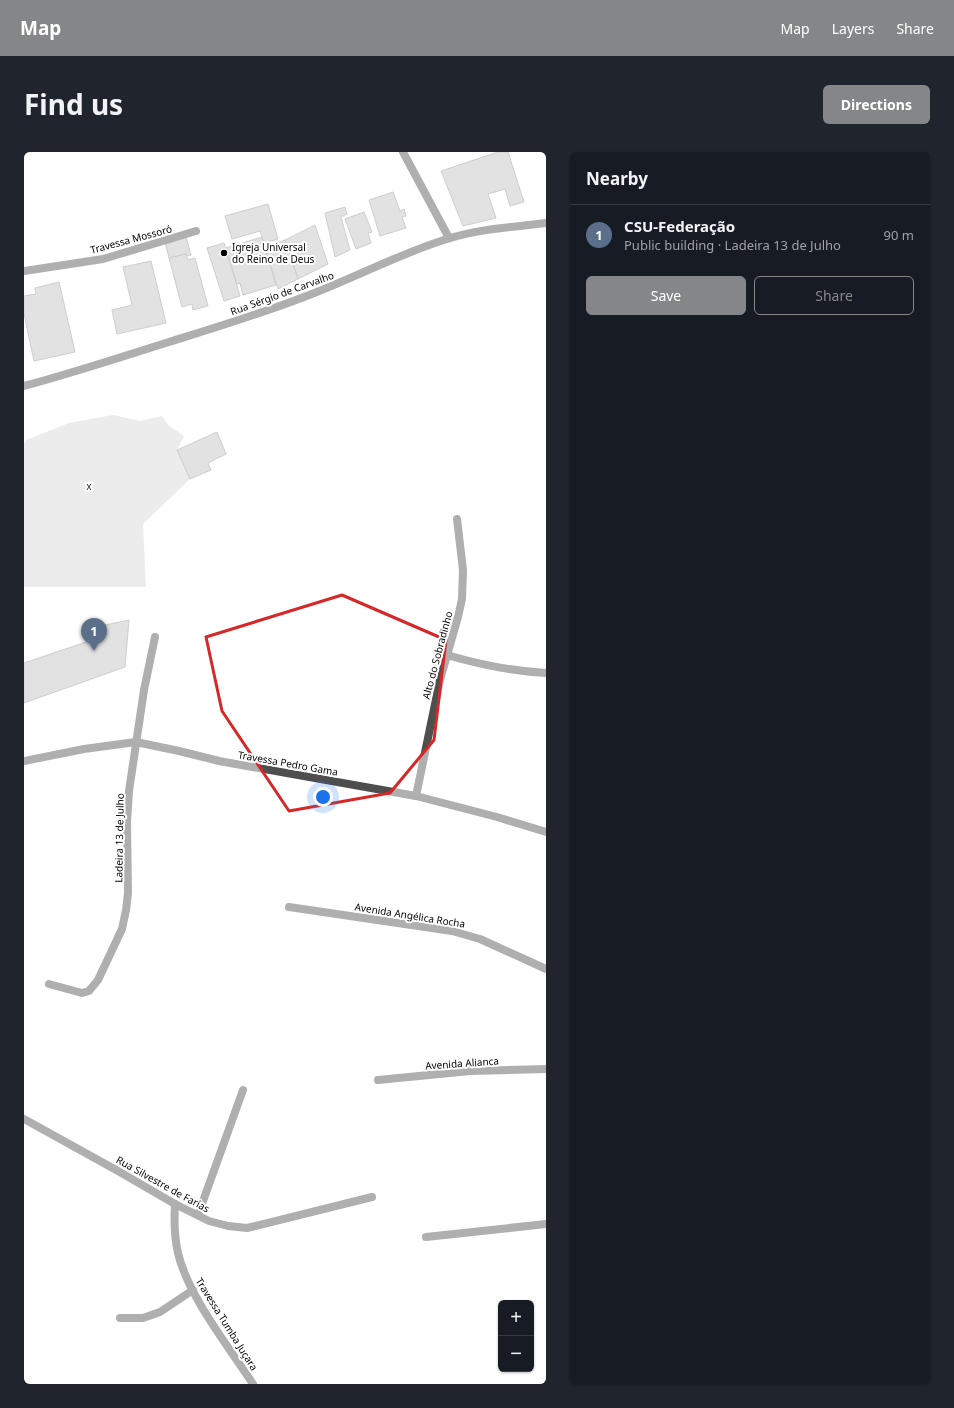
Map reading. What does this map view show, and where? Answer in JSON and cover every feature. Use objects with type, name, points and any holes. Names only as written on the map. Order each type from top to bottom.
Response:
[{"type":"street","points":[[403,152],[449,238]]},
{"type":"street","name":"Rua Sérgio de Carvalho","points":[[24,386],[112,360],[304,298],[413,251],[449,238],[498,228],[546,223]]},
{"type":"street","name":"Travessa Mossoró","points":[[24,271],[103,259],[196,231]]},
{"type":"street","name":"Alto do Sobradinho","points":[[416,796],[440,680],[458,617],[463,585],[463,570],[457,519]]},
{"type":"street","name":"Ladeira 13 de Julho","points":[[49,984],[82,993],[89,991],[98,980],[122,929],[128,893],[127,822],[129,791],[144,690],[155,637]]},
{"type":"street","points":[[447,655],[492,667],[524,672],[546,673]]},
{"type":"street","name":"Travessa Pedro Gama","points":[[24,761],[90,748],[136,742],[220,761],[416,796],[497,816],[546,832]]},
{"type":"street","name":"Avenida Angélica Rocha","points":[[289,907],[452,930],[480,938],[546,969]]},
{"type":"street","name":"Avenida Alianca","points":[[378,1080],[470,1071],[546,1069]]},
{"type":"street","points":[[198,1215],[243,1090]]},
{"type":"street","name":"Rua Silvestre de Farias","points":[[24,1119],[118,1170],[175,1204],[209,1221],[228,1226],[246,1228],[372,1197]]},
{"type":"street","name":"Travessa Tumba Juçara","points":[[175,1204],[174,1231],[178,1253],[185,1274],[208,1316],[253,1384]]},
{"type":"street","points":[[426,1237],[546,1224]]},
{"type":"street","points":[[120,1318],[143,1318],[160,1312],[193,1290]]},
{"type":"highlighted area","points":[[342,595],[446,640],[434,740],[390,793],[289,811],[222,711],[206,637]]},
{"type":"green space","name":"x","points":[[113,415],[140,421],[162,416],[168,425],[184,436],[177,450],[190,479],[143,524],[146,587],[24,587],[24,443],[26,440],[69,423]]},
{"type":"building","points":[[498,152],[508,152],[524,202],[510,206],[505,189],[488,194],[496,218],[463,226],[441,171]]},
{"type":"building","points":[[393,192],[400,211],[404,209],[406,216],[402,217],[406,228],[380,236],[369,200]]},
{"type":"building","points":[[268,204],[278,239],[264,243],[260,231],[232,239],[225,216]]},
{"type":"building","points":[[345,207],[347,214],[341,217],[350,250],[335,257],[325,213]]},
{"type":"building","points":[[364,212],[372,232],[368,233],[371,243],[356,249],[345,219]]},
{"type":"building","points":[[315,225],[328,264],[298,279],[285,240]]},
{"type":"building","points":[[186,237],[191,255],[186,256],[186,254],[169,258],[165,242]]},
{"type":"building","points":[[262,237],[276,285],[243,295],[240,283],[237,284],[226,248]]},
{"type":"building","points":[[285,240],[298,279],[278,289],[265,248]]},
{"type":"building","points":[[224,243],[240,296],[224,301],[207,248]]},
{"type":"building","points":[[186,254],[188,260],[195,258],[208,306],[193,310],[192,304],[182,307],[169,258]]},
{"type":"building","points":[[151,261],[166,323],[117,334],[112,310],[132,305],[123,267]]},
{"type":"building","points":[[59,282],[75,352],[34,361],[24,314],[24,296],[36,294],[35,288]]},
{"type":"building","points":[[217,432],[226,454],[208,463],[211,470],[190,479],[177,450]]},
{"type":"building","points":[[129,620],[125,667],[24,703],[24,663],[98,638],[96,627]]},
{"type":"place","name":"Igreja Universal do Reino de Deus","points":[[224,253]]},
{"type":"place","name":"CSU-Federação","points":[[94,651]]}]
